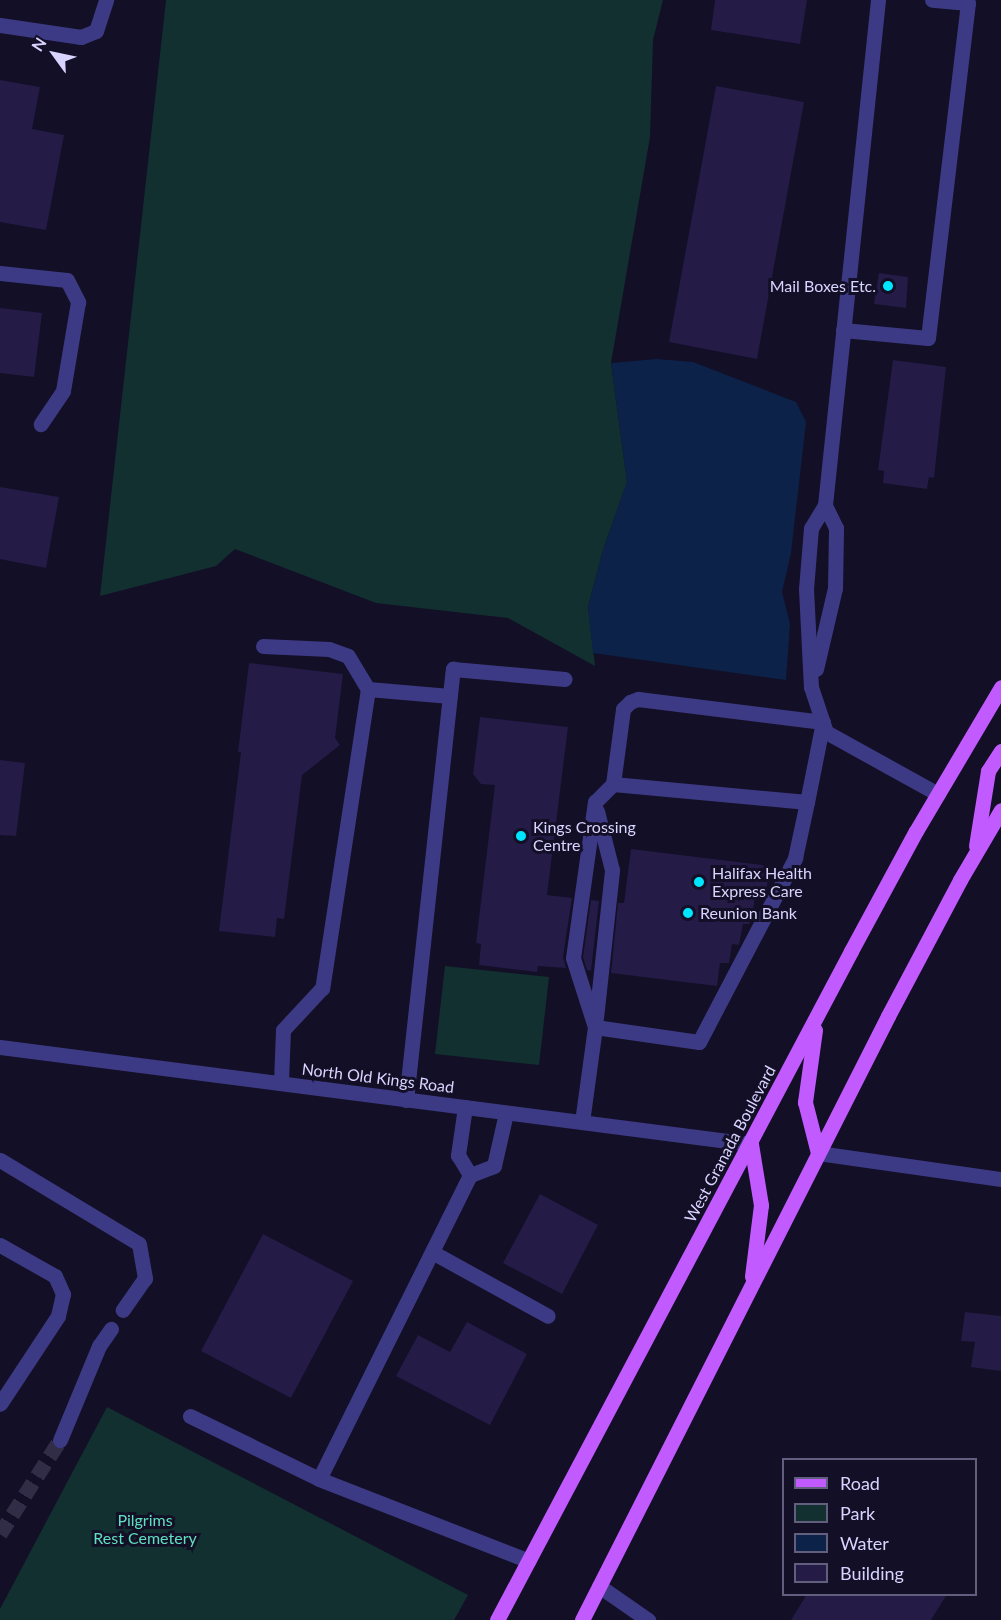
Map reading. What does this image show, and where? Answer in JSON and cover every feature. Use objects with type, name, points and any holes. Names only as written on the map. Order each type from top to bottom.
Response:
[{"type":"main road","name":"West Granada Boulevard","points":[[497,1620],[816,1018],[938,794],[1001,687]]},
{"type":"main road","points":[[974,857],[988,771],[1001,751]]},
{"type":"main road","points":[[582,1620],[818,1153],[1001,810]]},
{"type":"main road","points":[[816,1018],[805,1102],[818,1153]]},
{"type":"main road","points":[[750,1288],[761,1205],[751,1144]]},
{"type":"street","points":[[0,25],[81,37],[96,31],[106,0]]},
{"type":"street","points":[[878,0],[825,505],[811,528],[806,589],[811,687],[826,732],[938,794]]},
{"type":"street","points":[[843,330],[928,338],[968,3],[932,0]]},
{"type":"street","points":[[0,273],[67,280],[78,302],[63,391],[41,423]]},
{"type":"street","points":[[811,687],[836,588],[836,528],[825,505]]},
{"type":"street","points":[[263,646],[329,649],[348,656],[368,688],[322,988],[284,1030],[281,1083]]},
{"type":"street","points":[[406,1100],[453,669],[565,679]]},
{"type":"street","points":[[368,688],[450,696]]},
{"type":"street","points":[[595,1027],[573,958],[595,802],[613,784],[623,710],[630,702],[638,699],[823,722]]},
{"type":"street","points":[[595,1027],[699,1042],[795,858],[823,722]]},
{"type":"street","points":[[613,784],[807,802]]},
{"type":"street","points":[[582,1122],[612,870],[595,802]]},
{"type":"street","name":"North Old Kings Road","points":[[0,1047],[751,1144]]},
{"type":"street","points":[[465,1107],[458,1155],[470,1174]]},
{"type":"street","points":[[319,1479],[470,1174],[494,1166],[506,1113]]},
{"type":"street","points":[[818,1153],[1001,1179]]},
{"type":"street","points":[[0,1160],[139,1244],[145,1278],[123,1310]]},
{"type":"street","points":[[0,1245],[55,1276],[63,1294],[58,1316],[0,1404]]},
{"type":"street","points":[[432,1252],[548,1316]]},
{"type":"street","points":[[60,1440],[99,1347],[111,1329]]},
{"type":"street","points":[[190,1416],[319,1479],[529,1561]]},
{"type":"street","points":[[599,1586],[648,1620]]},
{"type":"green space","points":[[166,0],[663,0],[653,40],[650,137],[611,363],[627,482],[603,550],[588,607],[595,666],[508,618],[376,603],[235,549],[216,566],[100,596]]},
{"type":"green space","points":[[445,966],[549,977],[539,1065],[435,1054]]},
{"type":"green space","name":"Pilgrims Rest Cemetery","points":[[107,1407],[468,1595],[454,1620],[0,1620],[0,1609]]},
{"type":"water","points":[[657,359],[693,362],[796,402],[806,422],[791,553],[782,592],[790,624],[786,680],[593,653],[588,607],[603,550],[627,482],[611,363]]},
{"type":"building","points":[[715,0],[807,0],[800,44],[711,30]]},
{"type":"building","points":[[0,80],[40,87],[32,129],[64,135],[46,230],[0,222]]},
{"type":"building","points":[[716,86],[804,102],[757,359],[669,342]]},
{"type":"building","name":"Mail Boxes Etc.","points":[[879,273],[908,277],[906,308],[874,304]]},
{"type":"building","points":[[0,308],[42,313],[34,377],[0,373]]},
{"type":"building","points":[[893,360],[946,367],[934,478],[929,477],[927,489],[883,483],[884,471],[878,470]]},
{"type":"building","points":[[0,487],[59,497],[46,568],[0,559]]},
{"type":"building","points":[[249,663],[343,674],[335,738],[340,745],[302,775],[284,919],[277,918],[275,937],[219,931],[241,752],[238,752]]},
{"type":"building","name":"Kings Crossing Centre","points":[[480,717],[568,727],[547,895],[572,898],[563,957],[566,968],[538,966],[537,972],[479,965],[481,944],[476,943],[495,785],[481,784],[473,774]]},
{"type":"building","points":[[0,760],[25,763],[16,836],[0,835]]},
{"type":"building","name":"Reunion Bank","points":[[631,849],[770,866],[766,892],[763,897],[755,895],[752,920],[749,924],[743,924],[739,945],[732,944],[729,963],[720,963],[717,986],[611,973],[618,903],[624,903]]},
{"type":"building","points":[[591,900],[599,901],[591,971],[587,970],[583,957]]},
{"type":"building","points":[[540,1194],[598,1225],[562,1294],[503,1263]]},
{"type":"building","points":[[263,1234],[353,1281],[291,1398],[201,1351]]},
{"type":"building","points":[[965,1312],[1001,1316],[1001,1371],[971,1367],[975,1342],[961,1341]]},
{"type":"building","points":[[467,1322],[527,1354],[490,1425],[396,1376],[418,1335],[450,1352]]},
{"type":"building","points":[[806,1596],[946,1596],[931,1620],[791,1620]]},
{"type":"tunnel","points":[[0,1534],[60,1440]]},
{"type":"place","name":"Mail Boxes Etc.","points":[[888,286]]},
{"type":"place","name":"Kings Crossing Centre","points":[[521,836]]},
{"type":"place","name":"Halifax Health Express Care","points":[[699,882]]},
{"type":"place","name":"Reunion Bank","points":[[688,913]]}]
